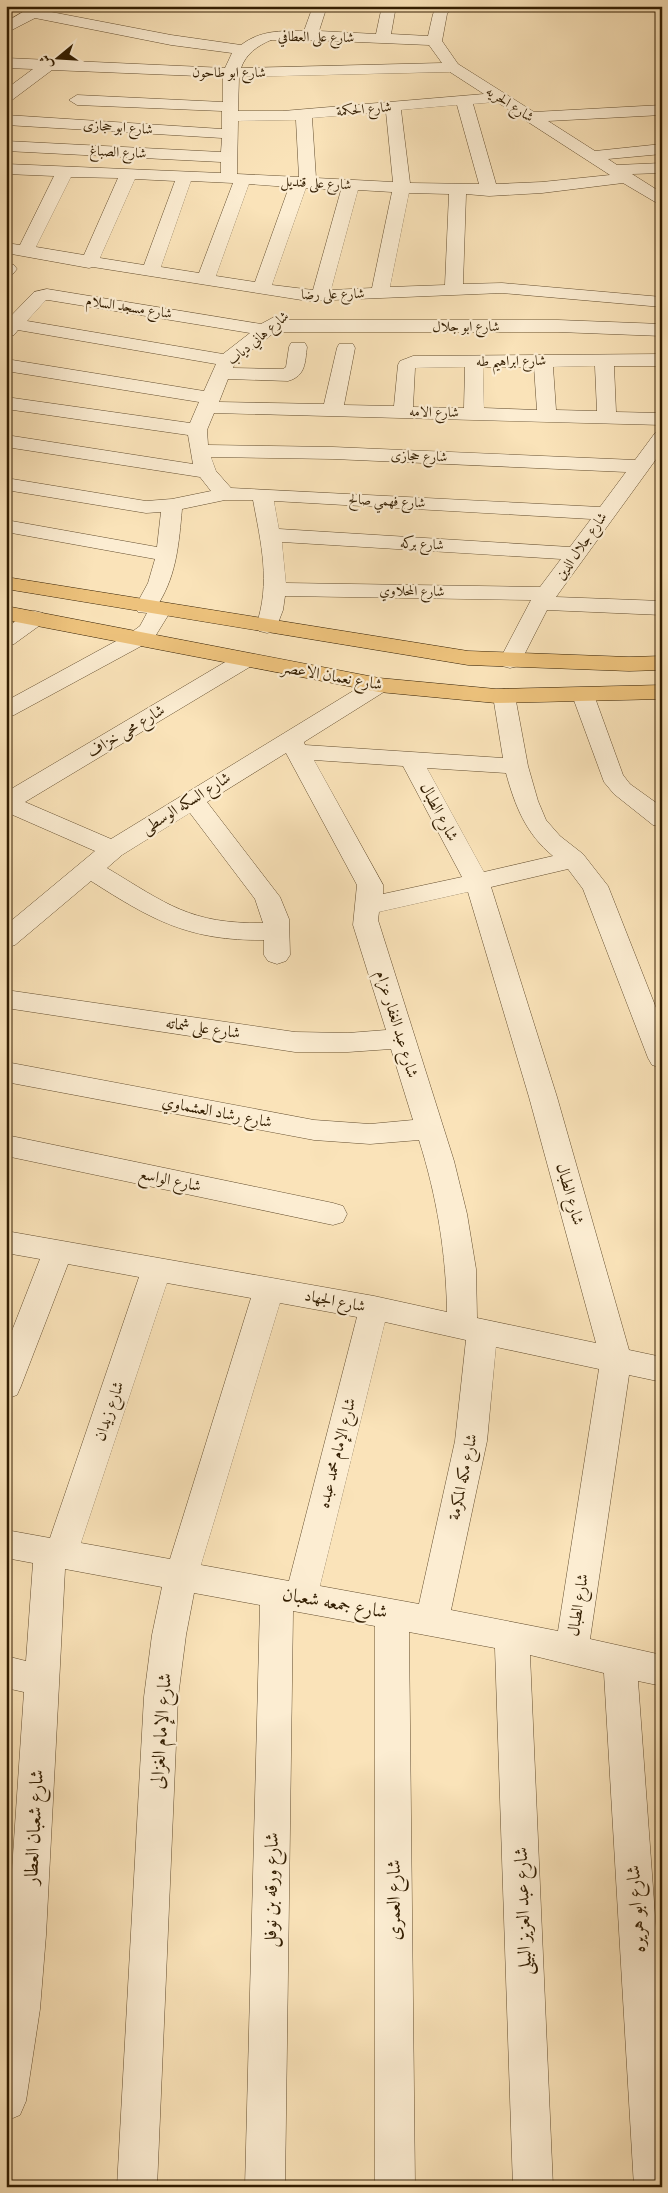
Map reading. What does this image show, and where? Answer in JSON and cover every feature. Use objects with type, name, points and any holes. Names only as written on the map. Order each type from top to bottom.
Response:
[{"type":"main road","points":[[6,583],[468,658],[508,661],[662,663]]},
{"type":"main road","points":[[88,629],[108,601]]},
{"type":"main road","name":"شارع نعمان الاعصر","points":[[6,613],[380,685],[458,694],[500,696],[662,692]]},
{"type":"main road","points":[[286,668],[302,631]]},
{"type":"main road","points":[[458,694],[460,675],[468,658]]},
{"type":"main road","points":[[500,696],[508,661]]},
{"type":"street","points":[[310,35],[320,6]]},
{"type":"street","points":[[384,38],[389,6]]},
{"type":"street","points":[[434,41],[440,14],[446,6]]},
{"type":"street","points":[[10,24],[39,10],[172,40],[244,50]]},
{"type":"street","name":"شارع على العطافي","points":[[205,281],[236,178],[230,157],[230,112],[231,73],[237,57],[256,40],[269,36],[310,35],[434,41]]},
{"type":"street","name":"شارع الحريه","points":[[434,41],[453,67],[662,201]]},
{"type":"street","name":"شارع ابو طاحون","points":[[6,63],[231,73],[453,67]]},
{"type":"street","points":[[6,97],[48,64]]},
{"type":"street","points":[[58,123],[106,67]]},
{"type":"street","points":[[147,129],[181,72]]},
{"type":"street","name":"شارع الحكمة","points":[[77,100],[230,112],[304,114],[498,97]]},
{"type":"street","points":[[464,100],[488,190]]},
{"type":"street","points":[[380,293],[402,187],[393,107]]},
{"type":"street","points":[[529,116],[662,110]]},
{"type":"street","points":[[262,289],[304,182],[304,114]]},
{"type":"street","name":"شارع ابو حجازى","points":[[6,120],[230,134]]},
{"type":"street","points":[[551,131],[597,130]]},
{"type":"street","name":"شارع الصباغ","points":[[6,146],[230,157]]},
{"type":"street","points":[[590,156],[662,149]]},
{"type":"street","name":"شارع على قنديل","points":[[7,169],[236,178],[458,191],[559,188],[618,174],[662,168]]},
{"type":"street","points":[[25,252],[65,171]]},
{"type":"street","points":[[89,263],[129,173]]},
{"type":"street","points":[[150,272],[186,176]]},
{"type":"street","points":[[314,296],[351,185]]},
{"type":"street","points":[[454,289],[458,191]]},
{"type":"street","name":"شارع على رضا","points":[[6,248],[89,263],[314,296],[502,288],[662,302]]},
{"type":"street","name":"شارع مسجد السلام","points":[[13,318],[40,296],[46,294],[268,328]]},
{"type":"street","name":"شارع هاني دياب","points":[[225,494],[206,472],[199,451],[197,430],[208,402],[224,367],[268,328],[314,296]]},
{"type":"street","points":[[13,318],[224,367],[288,375],[295,369],[298,347]]},
{"type":"street","name":"شارع ابو جلال","points":[[268,328],[558,326],[662,330]]},
{"type":"street","points":[[333,410],[346,348]]},
{"type":"street","points":[[604,360],[607,417]]},
{"type":"street","name":"شارع ابراهيم طه","points":[[403,411],[407,364],[413,362],[662,360]]},
{"type":"street","points":[[543,361],[547,415]]},
{"type":"street","points":[[474,362],[474,413]]},
{"type":"street","name":"شارع الامه","points":[[6,365],[208,402],[333,410],[662,419]]},
{"type":"street","points":[[6,403],[197,430]]},
{"type":"street","name":"شارع جلال الدين","points":[[508,661],[544,599],[604,513],[650,458],[662,437]]},
{"type":"street","points":[[6,441],[206,472]]},
{"type":"street","name":"شارع حجازى","points":[[199,451],[650,458]]},
{"type":"street","name":"شارع فهمي صالح","points":[[6,484],[132,505],[172,506],[225,494],[262,494],[604,513]]},
{"type":"street","points":[[262,494],[276,589],[273,613],[267,626]]},
{"type":"street","points":[[6,710],[137,639],[148,630],[157,590],[164,573],[172,506]]},
{"type":"street","points":[[6,526],[167,555]]},
{"type":"street","name":"شارع بركه","points":[[269,535],[576,554]]},
{"type":"street","name":"شارع المحلاوي","points":[[276,589],[544,599],[662,608]]},
{"type":"street","points":[[6,639],[35,618]]},
{"type":"street","name":"شارع محى خزاف","points":[[6,803],[245,660]]},
{"type":"street","name":"شارع السكه الوسطى","points":[[6,939],[113,849],[192,799],[295,746],[380,685]]},
{"type":"street","points":[[583,695],[612,778],[635,799],[662,819]]},
{"type":"street","points":[[500,696],[516,766],[535,822],[551,842],[586,872],[601,900],[662,1058]]},
{"type":"street","points":[[295,746],[411,759],[516,766]]},
{"type":"street","name":"شارع عبد الغفار عزام","points":[[295,746],[370,885],[371,900],[365,912],[366,925],[430,1129],[453,1214],[472,1329]]},
{"type":"street","name":"شارع الطبال","points":[[411,759],[477,882],[543,1096],[616,1360],[572,1649]]},
{"type":"street","points":[[635,799],[662,796]]},
{"type":"street","points":[[90,868],[163,912],[190,924],[277,943],[276,919],[267,897],[192,799]]},
{"type":"street","points":[[6,803],[113,849]]},
{"type":"street","points":[[367,906],[574,860]]},
{"type":"street","points":[[6,908],[30,918]]},
{"type":"street","name":"شارع على شماته","points":[[6,999],[295,1042],[339,1044],[401,1038]]},
{"type":"street","name":"شارع رشاد العشماوي","points":[[6,1072],[314,1130],[370,1134],[430,1129]]},
{"type":"street","name":"شارع الواسع","points":[[6,1145],[333,1214]]},
{"type":"street","name":"شارع الجهاد","points":[[6,1242],[374,1308],[662,1370]]},
{"type":"street","points":[[6,1386],[58,1251]]},
{"type":"street","name":"شارع زيدان","points":[[55,1553],[157,1269]]},
{"type":"street","name":"شارع الإمام الغزالى","points":[[137,2187],[161,1697],[169,1635],[181,1576],[269,1289]]},
{"type":"street","name":"شارع الإمام محمد عبده","points":[[289,1595],[374,1308]]},
{"type":"street","name":"شارع مكه المكرمة","points":[[432,1621],[475,1426],[481,1378],[472,1329]]},
{"type":"street","name":"شارع جمعه شعبان","points":[[6,1544],[512,1636],[662,1671]]},
{"type":"street","name":"شارع شعبان العطار","points":[[6,2101],[21,2009],[28,1936],[43,1681],[55,1553]]},
{"type":"street","name":"شارع ورقه بن نوفل","points":[[265,2187],[289,1595]]},
{"type":"street","name":"شارع العمرى","points":[[392,1614],[395,2187]]},
{"type":"street","name":"شارع عبد العزيز البيلى","points":[[512,1636],[533,2187]]},
{"type":"street","name":"شارع ابو هريره","points":[[620,1661],[654,2187]]},
{"type":"street","points":[[6,1672],[43,1681]]}]
